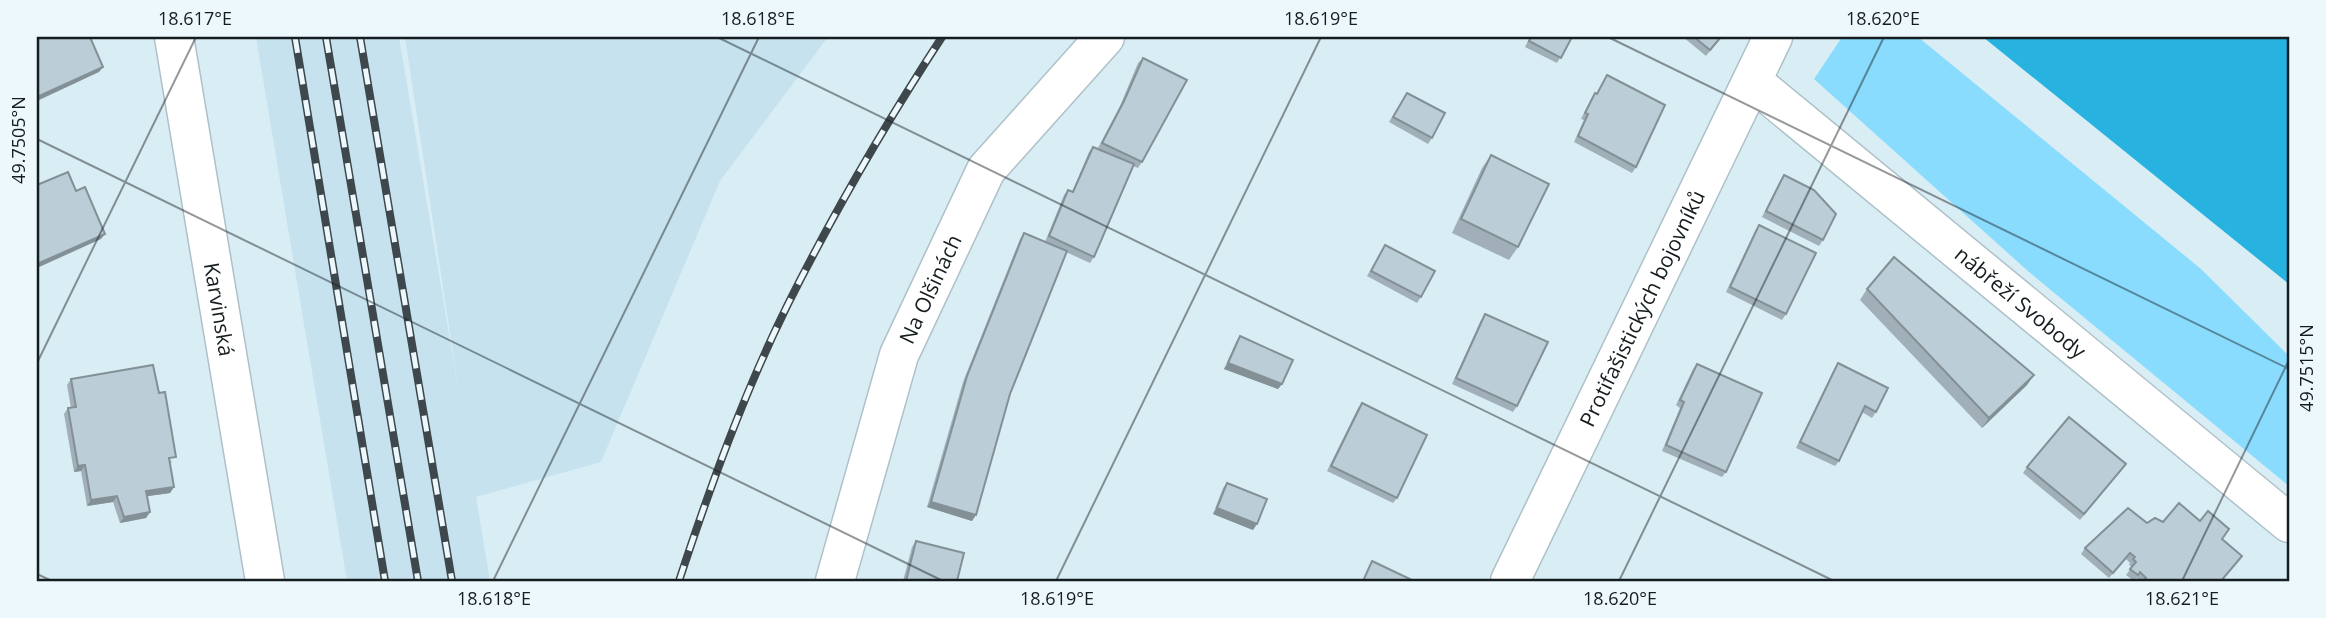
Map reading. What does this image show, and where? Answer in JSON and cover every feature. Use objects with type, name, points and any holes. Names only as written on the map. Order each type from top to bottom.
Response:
[{"type":"street","name":"Karvinská","points":[[174,37],[265,581]]},
{"type":"street","name":"Na Olšinách","points":[[835,581],[898,355],[986,170],[1105,37]]},
{"type":"street","name":"Protifašistických bojovníků","points":[[1510,581],[1773,37]]},
{"type":"street","name":"nábřeží Svobody","points":[[1752,81],[2289,523]]},
{"type":"shaded area","points":[[256,37],[399,37],[460,399],[405,37],[828,37],[720,181],[601,462],[476,497],[490,581],[347,581]]},
{"type":"shaded area","points":[[1842,37],[1918,37],[2201,269],[2289,356],[2289,486],[2029,272],[1814,79]]},
{"type":"shaded area","points":[[1983,37],[2289,37],[2289,284]]},
{"type":"building","points":[[37,37],[90,37],[103,67],[37,97]]},
{"type":"building","points":[[1531,37],[1572,37],[1561,58],[1529,41]]},
{"type":"building","points":[[1694,37],[1721,37],[1710,50]]},
{"type":"building","points":[[1143,58],[1187,80],[1142,162],[1102,143]]},
{"type":"building","points":[[1607,75],[1665,105],[1636,167],[1578,136],[1588,114],[1585,113]]},
{"type":"building","points":[[1407,93],[1445,113],[1432,138],[1393,117]]},
{"type":"building","points":[[1093,147],[1134,164],[1094,257],[1049,236],[1068,190],[1073,192]]},
{"type":"building","points":[[1491,155],[1549,184],[1518,247],[1461,219]]},
{"type":"building","points":[[68,172],[76,191],[85,187],[105,234],[37,264],[37,185]]},
{"type":"building","points":[[1784,175],[1814,190],[1836,214],[1823,240],[1766,211]]},
{"type":"building","points":[[1759,225],[1816,253],[1786,314],[1730,287]]},
{"type":"building","points":[[1024,233],[1067,251],[1010,394],[976,515],[931,502],[967,376]]},
{"type":"building","points":[[1385,245],[1435,271],[1421,297],[1371,271]]},
{"type":"building","points":[[1894,257],[2034,375],[1989,418],[1867,289]]},
{"type":"building","points":[[1485,314],[1548,342],[1517,406],[1456,378]]},
{"type":"building","points":[[1240,336],[1293,360],[1282,384],[1228,363]]},
{"type":"building","points":[[1838,363],[1888,388],[1876,412],[1865,406],[1839,461],[1800,442]]},
{"type":"building","points":[[1697,364],[1762,393],[1726,472],[1666,445],[1684,402],[1680,400]]},
{"type":"building","points":[[153,365],[159,393],[165,392],[176,457],[169,458],[174,487],[146,491],[150,512],[124,517],[117,496],[91,500],[85,465],[78,466],[68,408],[76,407],[71,379]]},
{"type":"building","points":[[1362,403],[1427,435],[1397,498],[1331,466]]},
{"type":"building","points":[[2069,417],[2126,464],[2084,514],[2027,467]]},
{"type":"building","points":[[1227,483],[1267,499],[1257,524],[1217,508]]},
{"type":"building","points":[[2179,503],[2200,521],[2208,511],[2229,529],[2222,539],[2242,556],[2221,581],[2144,581],[2146,578],[2140,572],[2138,575],[2130,569],[2136,562],[2130,553],[2113,573],[2085,548],[2128,508],[2147,523],[2155,518],[2163,522]]},
{"type":"building","points":[[916,541],[964,553],[957,581],[906,581]]},
{"type":"building","points":[[1372,561],[1414,581],[1363,581]]},
{"type":"railway","points":[[295,37],[385,581]]},
{"type":"railway","points":[[326,37],[418,581]]},
{"type":"railway","points":[[360,37],[452,581]]},
{"type":"railway","points":[[679,581],[729,441],[788,304],[861,168],[942,37]]}]
